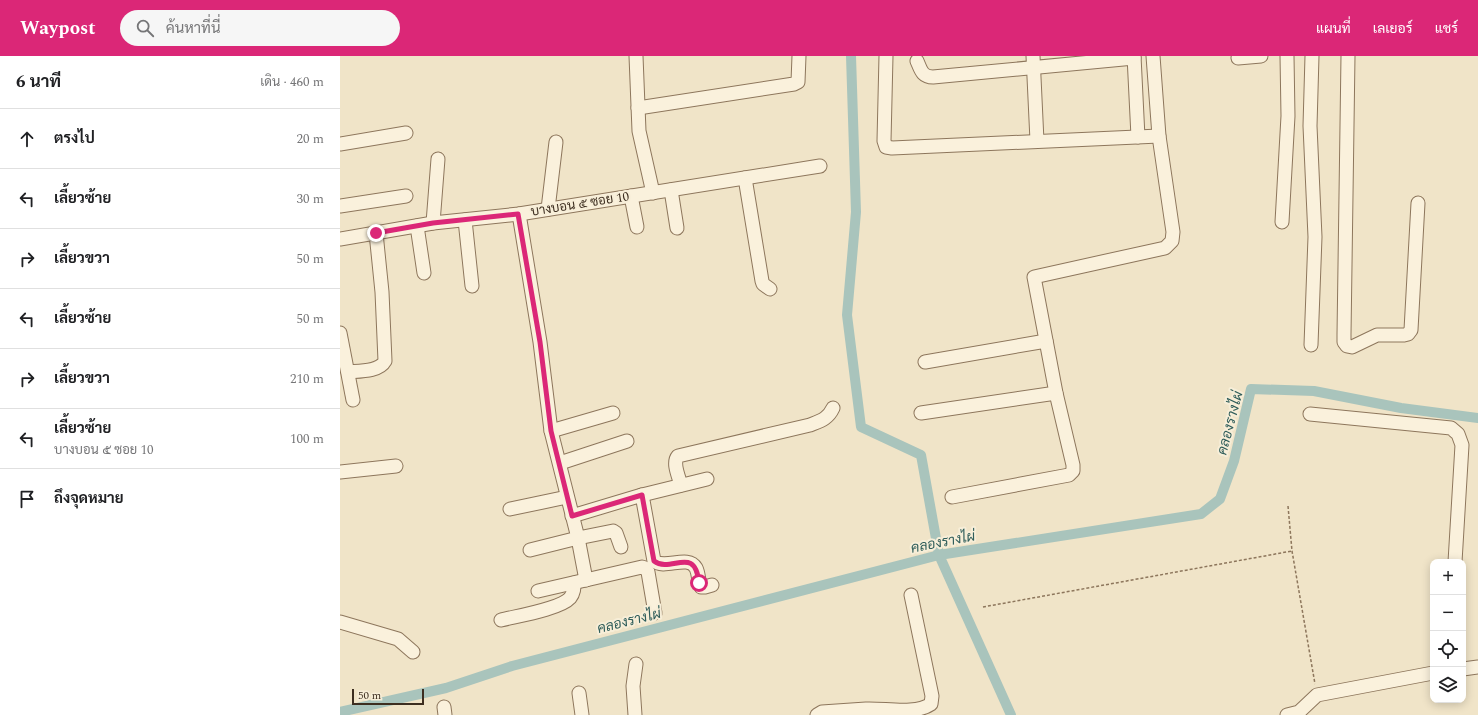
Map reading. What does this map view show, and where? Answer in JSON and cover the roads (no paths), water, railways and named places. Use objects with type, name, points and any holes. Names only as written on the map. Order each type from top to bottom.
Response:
[{"type":"street","points":[[636,56],[639,131],[653,193]]},
{"type":"street","points":[[638,108],[794,84],[798,82],[799,56]]},
{"type":"street","points":[[886,56],[884,141],[886,146],[892,148],[1158,136]]},
{"type":"street","points":[[952,497],[1069,476],[1073,471],[1073,465],[1056,393],[1034,277],[1165,248],[1172,241],[1173,232],[1158,136],[1153,56]]},
{"type":"street","points":[[1238,58],[1261,56]]},
{"type":"street","points":[[1282,222],[1288,116],[1288,56]]},
{"type":"street","points":[[1311,345],[1314,236],[1310,126],[1312,56]]},
{"type":"street","points":[[1348,56],[1344,335],[1344,342],[1347,346],[1352,347],[1377,335],[1404,335],[1408,334],[1411,330],[1418,203]]},
{"type":"street","points":[[918,61],[922,73],[926,77],[933,77],[1034,62],[1134,57],[1138,137]]},
{"type":"street","points":[[1034,62],[1037,141]]},
{"type":"street","points":[[340,144],[406,134]]},
{"type":"street","points":[[548,209],[556,142]]},
{"type":"street","points":[[433,223],[438,160]]},
{"type":"street","name":"บางบอน ๕ ซอย 10","points":[[340,239],[433,223],[518,214],[820,166]]},
{"type":"street","points":[[745,178],[762,281],[763,284],[770,289]]},
{"type":"street","points":[[671,190],[677,228]]},
{"type":"street","points":[[340,206],[406,196]]},
{"type":"street","points":[[631,196],[636,227]]},
{"type":"street","points":[[501,620],[561,604],[570,598],[580,581],[578,538],[551,431],[540,342],[518,214]]},
{"type":"street","points":[[465,220],[472,286]]},
{"type":"street","points":[[417,226],[424,273]]},
{"type":"street","points":[[348,372],[377,368],[383,365],[385,361],[382,292],[376,233]]},
{"type":"street","points":[[340,333],[353,400]]},
{"type":"street","points":[[926,362],[1046,341]]},
{"type":"street","points":[[921,413],[1056,393]]},
{"type":"street","points":[[681,486],[676,463],[678,456],[810,425],[826,418],[833,408]]},
{"type":"street","points":[[551,431],[613,413]]},
{"type":"street","points":[[1310,414],[1451,428],[1458,434],[1462,445],[1455,559]]},
{"type":"street","points":[[560,463],[627,441]]},
{"type":"street","points":[[340,472],[396,466]]},
{"type":"street","points":[[572,516],[642,495],[708,479]]},
{"type":"street","points":[[642,495],[654,561],[661,564],[691,564],[696,568],[701,587],[705,588],[712,585]]},
{"type":"street","points":[[510,509],[567,497]]},
{"type":"street","points":[[530,550],[613,531],[616,533],[621,547]]},
{"type":"street","points":[[538,591],[642,567],[646,568],[648,572],[655,613]]},
{"type":"street","points":[[817,715],[822,712],[867,709],[916,712],[931,704],[932,696],[910,595]]},
{"type":"street","points":[[340,622],[398,639],[413,652]]},
{"type":"street","points":[[635,715],[632,686],[636,664]]},
{"type":"street","points":[[1466,669],[1478,668]]},
{"type":"street","points":[[1287,715],[1299,712],[1317,696],[1430,674]]},
{"type":"street","points":[[578,693],[582,715]]},
{"type":"waterway","points":[[851,56],[856,212],[847,315],[861,427],[921,455],[939,555],[1011,715]]},
{"type":"waterway","name":"คลองรางไผ่","points":[[340,712],[446,688],[512,666],[939,555],[1201,514],[1220,499],[1234,461],[1251,389],[1314,391],[1401,408],[1478,418]]}]
